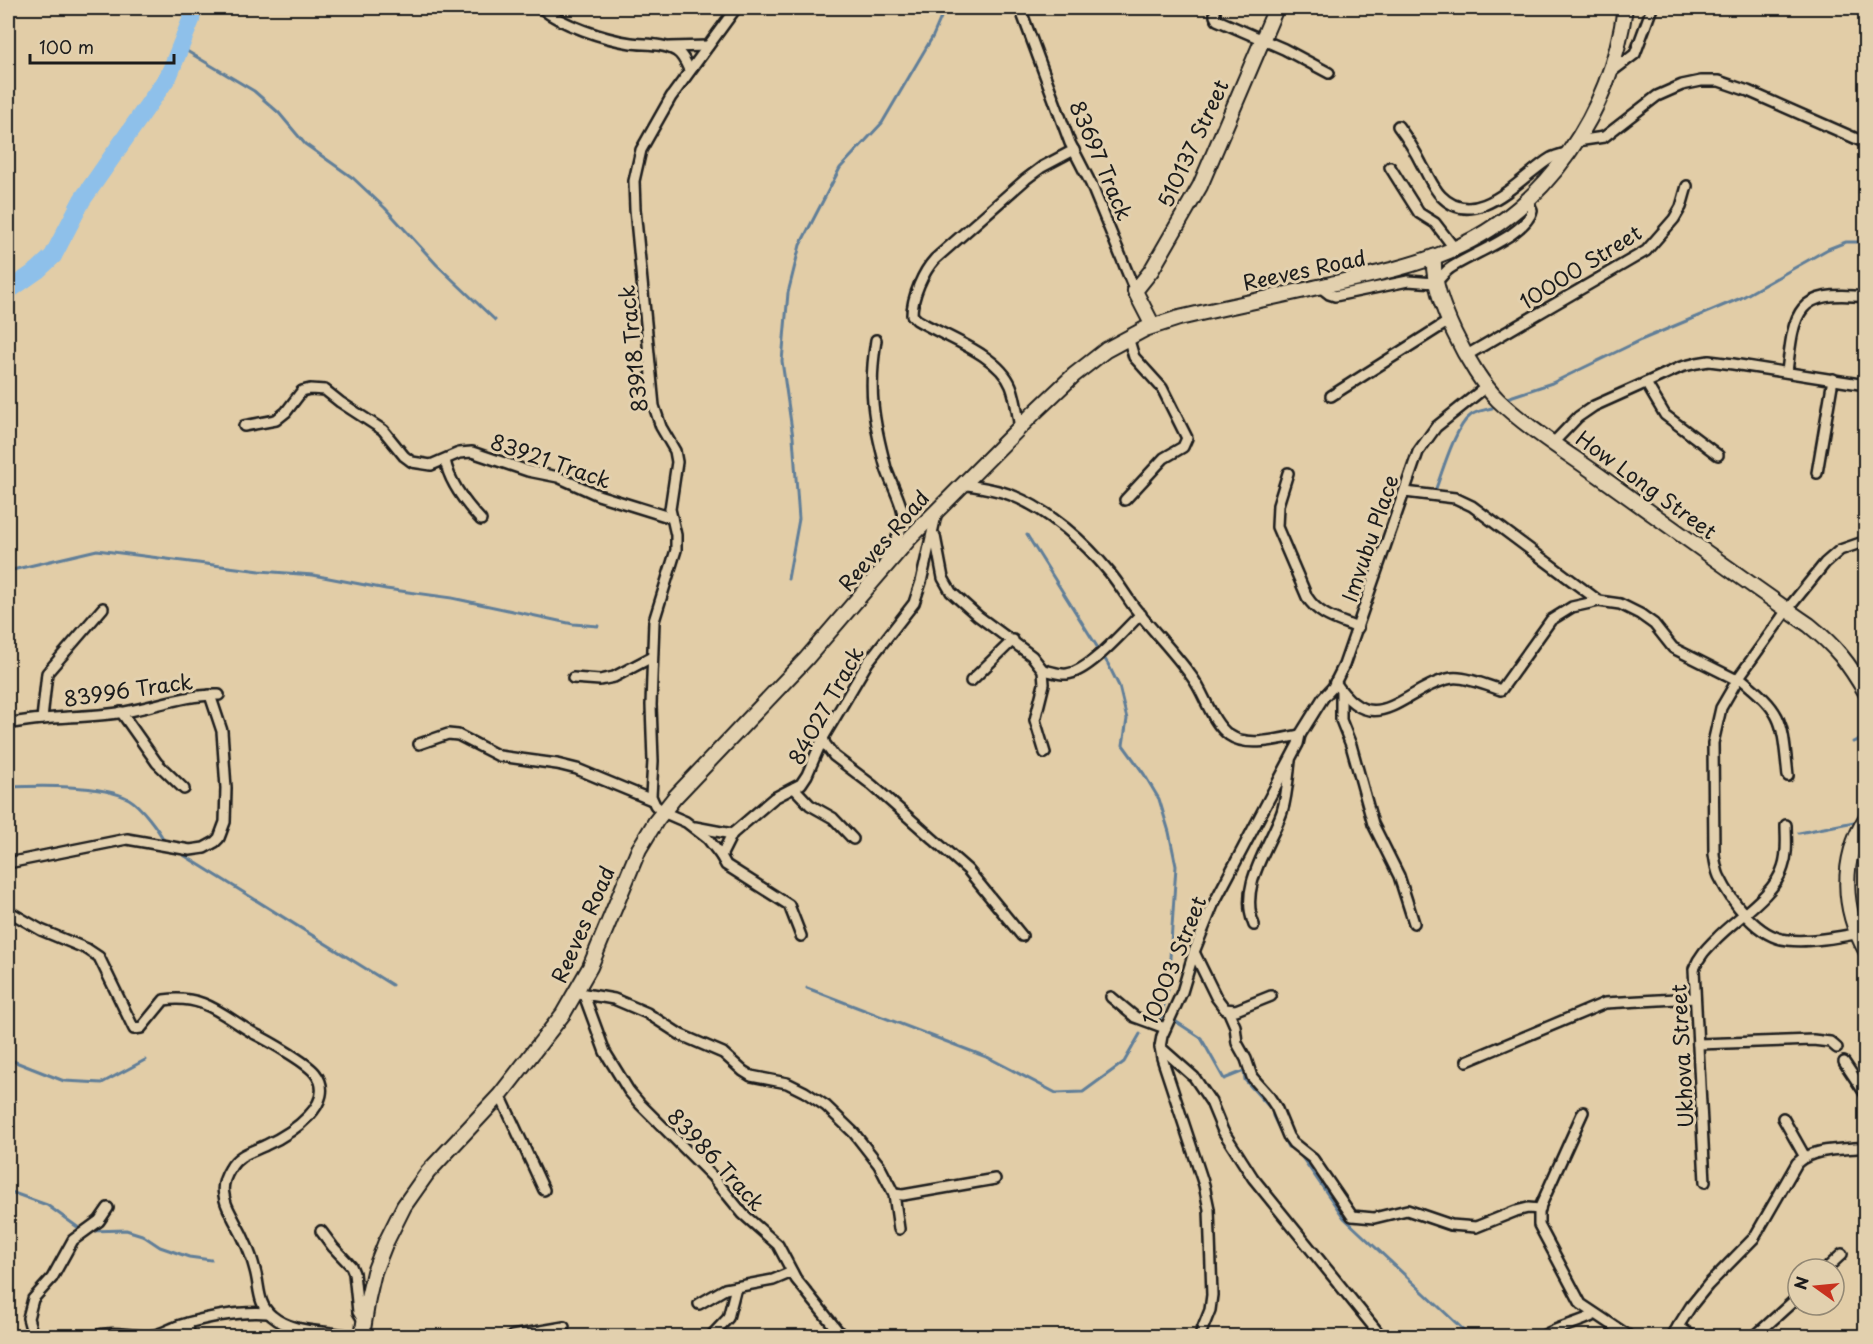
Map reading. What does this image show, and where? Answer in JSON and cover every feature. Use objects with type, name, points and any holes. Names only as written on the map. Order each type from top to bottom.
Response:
[{"type":"street","points":[[541,8],[558,19],[629,43],[667,47],[708,46]]},
{"type":"street","name":"83918 Track","points":[[652,800],[651,705],[655,615],[676,550],[676,535],[670,503],[677,462],[675,451],[657,417],[652,396],[634,181],[641,150],[670,96],[736,8]]},
{"type":"street","name":"83697 Track","points":[[1020,8],[1074,150],[1135,291],[1153,326]]},
{"type":"street","points":[[1215,8],[1217,20],[1263,39],[1329,73]]},
{"type":"street","name":"510137 Street","points":[[1135,291],[1151,271],[1200,186],[1276,8]]},
{"type":"street","name":"Reeves Road","points":[[363,1329],[374,1272],[404,1206],[428,1172],[500,1095],[580,993],[634,860],[663,812],[806,658],[938,509],[1074,375],[1106,350],[1128,337],[1179,318],[1402,268],[1455,249],[1484,232],[1527,200],[1573,147],[1597,105],[1610,73],[1620,39],[1625,8]]},
{"type":"street","points":[[1610,73],[1635,54],[1652,8]]},
{"type":"street","points":[[667,47],[680,53],[689,70]]},
{"type":"street","points":[[1398,126],[1440,195],[1462,208],[1475,207],[1493,200],[1550,158],[1573,147],[1604,137],[1657,96],[1682,85],[1701,81],[1719,81],[1748,91],[1866,143]]},
{"type":"street","points":[[1020,427],[1011,386],[1003,373],[976,351],[917,320],[912,315],[912,309],[920,284],[935,259],[1026,179],[1042,167],[1074,150]]},
{"type":"street","points":[[1390,167],[1419,213],[1434,223],[1455,249]]},
{"type":"street","name":"10000 Street","points":[[1467,355],[1646,251],[1674,219],[1681,207],[1687,186]]},
{"type":"street","points":[[1320,287],[1335,296],[1408,281],[1435,283],[1449,269],[1491,248],[1526,222],[1532,210],[1527,200]]},
{"type":"street","name":"How Long Street","points":[[1434,257],[1435,283],[1449,321],[1467,355],[1487,386],[1503,405],[1835,647],[1866,693]]},
{"type":"street","points":[[1787,372],[1794,324],[1808,304],[1822,296],[1866,297]]},
{"type":"street","points":[[1331,396],[1449,321]]},
{"type":"street","points":[[1125,500],[1164,458],[1183,447],[1187,441],[1186,434],[1162,388],[1134,357],[1128,337]]},
{"type":"street","points":[[876,340],[871,379],[872,410],[887,470],[903,517],[881,572]]},
{"type":"street","points":[[1554,443],[1578,417],[1587,411],[1682,367],[1703,362],[1733,364],[1866,384]]},
{"type":"street","points":[[1817,473],[1833,380]]},
{"type":"street","points":[[1646,383],[1665,415],[1718,455]]},
{"type":"street","name":"Imvubu Place","points":[[1310,720],[1323,698],[1338,687],[1418,452],[1436,427],[1487,386]]},
{"type":"street","name":"83921 Track","points":[[244,426],[272,422],[282,416],[302,391],[322,389],[383,430],[404,456],[412,462],[431,465],[459,453],[472,452],[528,471],[558,477],[598,495],[672,518]]},
{"type":"street","points":[[445,460],[461,495],[481,520]]},
{"type":"street","points":[[1288,473],[1276,513],[1277,527],[1307,597],[1325,615],[1358,628]]},
{"type":"street","points":[[962,484],[1014,496],[1055,519],[1086,546],[1190,674],[1215,718],[1227,734],[1240,740],[1250,741],[1300,735]]},
{"type":"street","points":[[1404,492],[1455,498],[1472,506],[1599,601]]},
{"type":"street","name":"84027 Track","points":[[721,856],[732,834],[774,798],[801,784],[807,776],[823,738],[868,662],[914,603],[920,589],[938,509]]},
{"type":"street","points":[[935,528],[936,545],[945,585],[961,602],[1032,656],[1043,669],[1063,674],[1076,671],[1102,654],[1141,614]]},
{"type":"street","points":[[1861,933],[1796,940],[1780,939],[1766,932],[1744,913],[1719,875],[1714,854],[1714,735],[1721,708],[1738,679],[1787,610],[1833,555],[1849,545],[1866,541]]},
{"type":"street","points":[[1338,687],[1353,704],[1369,711],[1388,709],[1427,687],[1454,677],[1501,690],[1551,620],[1572,607],[1599,601],[1620,604],[1654,624],[1673,648],[1738,679],[1770,704],[1784,730],[1788,776]]},
{"type":"street","points":[[42,719],[47,673],[103,608]]},
{"type":"street","points":[[971,681],[1013,640]]},
{"type":"street","points":[[573,678],[600,680],[614,677],[652,657]]},
{"type":"street","points":[[1043,669],[1044,684],[1035,720],[1045,753]]},
{"type":"street","points":[[1338,687],[1341,720],[1355,757],[1373,824],[1399,876],[1414,923]]},
{"type":"street","name":"83996 Track","points":[[8,724],[121,712],[162,702],[214,695],[222,731],[226,788],[225,822],[219,838],[204,848],[190,850],[127,839],[8,863]]},
{"type":"street","points":[[121,712],[157,763],[184,789]]},
{"type":"street","name":"10003 Street","points":[[1200,1335],[1210,1310],[1212,1295],[1209,1209],[1204,1185],[1160,1047],[1165,1028],[1184,986],[1194,952],[1218,895],[1300,735],[1310,720]]},
{"type":"street","points":[[419,744],[448,734],[458,735],[499,756],[577,769],[652,800],[663,812],[693,826],[712,843],[726,865],[789,905],[801,936]]},
{"type":"street","points":[[823,738],[834,756],[872,785],[968,870],[1022,936]]},
{"type":"street","points":[[1254,925],[1249,908],[1251,888],[1285,802],[1291,756]]},
{"type":"street","points":[[794,788],[810,805],[833,818],[853,839]]},
{"type":"street","points":[[1866,818],[1854,842],[1848,868],[1847,897],[1866,951]]},
{"type":"street","name":"Ukhova Street","points":[[1705,1182],[1694,969],[1699,957],[1778,880],[1786,855],[1786,825]]},
{"type":"street","points":[[693,826],[732,834]]},
{"type":"street","points":[[8,911],[42,930],[96,954],[104,965],[128,1020],[135,1029],[142,1026],[164,999],[192,1000],[216,1008],[301,1061],[316,1074],[322,1094],[309,1115],[280,1137],[248,1152],[235,1161],[225,1179],[223,1189],[227,1207],[253,1263],[260,1296],[268,1313],[275,1319],[293,1327],[350,1336]]},
{"type":"street","points":[[1194,952],[1221,1006],[1228,1010],[1236,1010],[1271,996]]},
{"type":"street","points":[[580,993],[601,996],[647,1013],[681,1035],[723,1053],[752,1076],[787,1083],[813,1097],[842,1121],[879,1165],[894,1194],[899,1229]]},
{"type":"street","name":"83986 Track","points":[[580,993],[605,1052],[629,1091],[712,1176],[743,1214],[778,1245],[792,1272],[842,1336]]},
{"type":"street","points":[[1111,997],[1135,1017],[1165,1028]]},
{"type":"street","points":[[1467,1061],[1605,1004],[1695,998]]},
{"type":"street","points":[[1228,1010],[1235,1026],[1237,1043],[1252,1077],[1276,1107],[1293,1143],[1313,1159],[1352,1216],[1374,1218],[1407,1210],[1451,1225],[1476,1227],[1516,1211],[1528,1208],[1540,1209]]},
{"type":"street","points":[[1698,1044],[1813,1040],[1830,1042],[1837,1048]]},
{"type":"street","points":[[1160,1047],[1194,1077],[1211,1102],[1223,1131],[1253,1178],[1381,1336]]},
{"type":"street","points":[[1844,1062],[1866,1095]]},
{"type":"street","points":[[500,1095],[544,1190]]},
{"type":"street","points":[[1583,1112],[1540,1209],[1538,1219],[1541,1231],[1577,1298],[1587,1310],[1629,1336]]},
{"type":"street","points":[[1783,1118],[1805,1157]]},
{"type":"street","points":[[1672,1336],[1708,1285],[1754,1238],[1794,1168],[1805,1157],[1815,1153],[1866,1147]]},
{"type":"street","points":[[894,1194],[903,1195],[995,1179]]},
{"type":"street","points":[[33,1336],[28,1318],[33,1299],[52,1278],[73,1240],[99,1221],[108,1208]]},
{"type":"street","points":[[321,1231],[351,1266],[354,1273],[358,1312],[363,1329]]},
{"type":"street","points":[[1839,1257],[1842,1254]]},
{"type":"street","points":[[699,1304],[725,1289],[773,1280],[792,1272]]},
{"type":"street","points":[[711,1336],[728,1318],[736,1287]]},
{"type":"street","points":[[1755,1336],[1786,1307]]},
{"type":"street","points":[[95,1336],[114,1333],[154,1335],[188,1323],[238,1313],[268,1313]]},
{"type":"street","points":[[1543,1336],[1558,1327],[1594,1315]]},
{"type":"street","points":[[188,1323],[189,1336]]},
{"type":"street","points":[[1678,1326],[1692,1336]]},
{"type":"street","points":[[512,1336],[564,1327]]},
{"type":"waterway","points":[[8,291],[38,270],[53,256],[82,200],[169,75],[191,20],[193,8]]},
{"type":"waterway","points":[[788,579],[799,519],[793,437],[782,361],[788,293],[800,245],[840,168],[882,123],[933,36],[945,8]]},
{"type":"waterway","points":[[180,47],[254,91],[279,113],[305,144],[353,178],[385,208],[437,265],[495,320]]},
{"type":"waterway","points":[[1507,398],[1552,383],[1641,340],[1741,298],[1828,249],[1846,242],[1866,242]]},
{"type":"waterway","points":[[1435,491],[1454,440],[1464,422],[1475,413],[1492,408]]},
{"type":"waterway","points":[[1027,535],[1108,664],[1119,686],[1127,719],[1123,745],[1159,799],[1176,866],[1170,958],[1172,967]]},
{"type":"waterway","points":[[8,571],[97,550],[260,571],[313,575],[386,589],[452,598],[573,624],[598,626]]},
{"type":"waterway","points":[[1853,742],[1866,738]]},
{"type":"waterway","points":[[8,787],[87,788],[117,794],[129,799],[139,807],[165,842]]},
{"type":"waterway","points":[[1799,833],[1859,821]]},
{"type":"waterway","points":[[177,851],[392,985]]},
{"type":"waterway","points":[[1161,1017],[1171,977]]},
{"type":"waterway","points":[[807,988],[989,1058],[1056,1093],[1083,1092],[1124,1062],[1140,1034]]},
{"type":"waterway","points":[[1151,1020],[1166,1015]]},
{"type":"waterway","points":[[1172,1019],[1201,1038],[1224,1079],[1244,1071],[1245,1080],[1272,1110],[1288,1147],[1295,1148]]},
{"type":"waterway","points":[[8,1059],[64,1081],[102,1083],[145,1060]]},
{"type":"waterway","points":[[1299,1153],[1344,1218],[1470,1336]]},
{"type":"waterway","points":[[8,1191],[47,1205],[83,1231]]},
{"type":"waterway","points":[[90,1231],[126,1230],[142,1235],[160,1247],[189,1257],[211,1260]]}]
